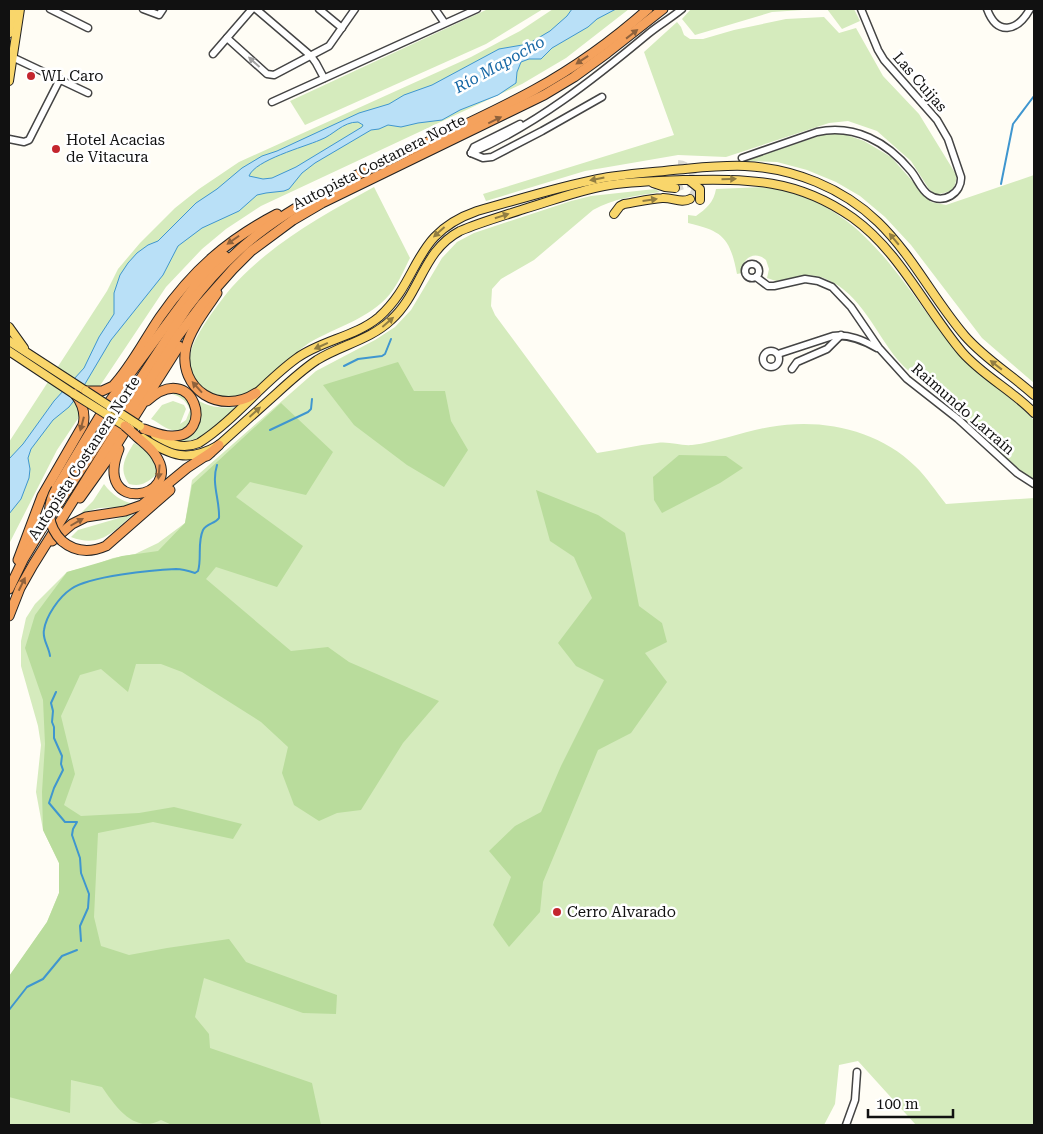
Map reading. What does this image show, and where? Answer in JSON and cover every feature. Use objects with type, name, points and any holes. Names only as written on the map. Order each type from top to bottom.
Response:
[{"type":"highway","name":"Autopista Costanera Norte","points":[[10,585],[37,537],[187,308],[214,274],[244,245],[273,222],[307,201],[538,88],[589,55],[648,9]]},
{"type":"highway","name":"Autopista Costanera Norte","points":[[9,616],[20,588],[39,554],[174,343],[202,304],[252,251],[278,230],[322,203],[514,110],[559,86],[612,49],[663,9]]},
{"type":"highway","points":[[86,391],[102,391],[110,388],[117,382],[177,293],[208,260],[245,232],[282,211],[307,201]]},
{"type":"highway","points":[[219,445],[106,546],[84,551],[71,547],[62,541],[53,529],[50,516],[50,501],[104,409],[196,286],[218,262],[244,245]]},
{"type":"highway","points":[[233,269],[190,336],[186,348],[185,365],[192,383],[199,391],[211,399],[221,402],[236,402],[256,394]]},
{"type":"highway","points":[[56,526],[89,486],[183,339],[202,304]]},
{"type":"highway","points":[[124,430],[138,430],[166,436],[180,435],[187,431],[194,423],[196,413],[196,406],[189,395],[181,390],[173,389],[154,395],[140,408]]},
{"type":"highway","points":[[10,585],[37,507],[48,484],[82,428],[84,419],[83,408],[74,394]]},
{"type":"highway","points":[[124,430],[113,464],[114,476],[123,490],[140,494],[151,490],[156,485],[160,476],[160,468],[159,460],[138,430]]},
{"type":"highway","points":[[39,554],[59,535],[80,520],[96,515],[125,512],[142,505],[187,468],[210,453]]},
{"type":"main road","points":[[9,33],[13,9]]},
{"type":"main road","points":[[9,81],[11,55],[20,9]]},
{"type":"main road","points":[[645,173],[678,164]]},
{"type":"main road","points":[[138,430],[170,444],[185,447],[199,443],[212,434],[289,364],[306,352],[360,329],[376,319],[397,296],[427,244],[438,232],[455,220],[478,211],[590,180],[719,166],[758,167],[793,174],[839,193],[868,213],[890,235],[966,338],[991,361],[1034,395]]},
{"type":"main road","points":[[688,180],[699,187],[701,191],[700,200],[707,186],[713,180]]},
{"type":"main road","points":[[9,342],[74,394],[109,411],[138,430],[165,452],[178,456],[191,456],[219,445],[308,366],[324,356],[373,334],[390,322],[404,306],[437,248],[454,234],[473,225],[586,190],[615,184],[688,180],[762,181],[792,187],[823,200],[852,217],[878,240],[895,260],[964,354],[1034,413]]},
{"type":"main road","points":[[649,181],[664,187],[675,188]]},
{"type":"main road","points":[[614,214],[624,204],[660,198],[683,202],[690,199]]},
{"type":"main road","points":[[9,327],[30,358]]},
{"type":"main road","points":[[9,351],[30,358],[86,391],[109,411],[124,430]]},
{"type":"street","points":[[50,9],[88,28]]},
{"type":"street","points":[[143,9],[158,15],[162,9]]},
{"type":"street","points":[[213,54],[252,9]]},
{"type":"street","points":[[256,9],[311,56],[324,78]]},
{"type":"street","points":[[319,9],[342,28]]},
{"type":"street","points":[[227,38],[267,74],[274,75],[329,46],[355,9]]},
{"type":"street","points":[[435,9],[444,22]]},
{"type":"street","points":[[272,102],[444,22],[477,9]]},
{"type":"street","points":[[602,97],[492,157],[483,158],[470,153],[474,147],[560,101],[682,9]]},
{"type":"street","name":"Las Cuijas","points":[[742,158],[812,133],[829,130],[847,130],[867,136],[893,152],[929,196],[943,199],[957,190],[961,183],[961,177],[945,132],[933,114],[884,60],[861,9]]},
{"type":"street","points":[[987,9],[993,22],[998,26],[1006,28],[1019,24],[1030,9]]},
{"type":"street","points":[[11,55],[88,93]]},
{"type":"street","points":[[9,139],[24,142],[30,140],[60,80]]},
{"type":"street","name":"Raimundo Larraín","points":[[756,278],[768,286],[804,279],[818,281],[832,287],[852,307],[878,348],[907,379],[958,419],[1017,474],[1034,484]]},
{"type":"street","points":[[792,369],[797,362],[828,349],[841,335]]},
{"type":"street","name":"Raimundo Larraín","points":[[778,354],[841,335],[858,338],[878,348]]},
{"type":"street","points":[[846,1125],[855,1100],[857,1072]]},
{"type":"green space","points":[[488,9],[543,9],[486,44],[305,125],[290,101]]},
{"type":"green space","points":[[553,9],[629,9],[566,58],[522,84],[261,206],[226,229],[202,249],[166,287],[57,450],[9,544],[9,442],[107,291],[118,269],[140,243],[175,208],[239,162],[471,57],[520,31]]},
{"type":"green space","points":[[691,9],[818,9],[772,12],[695,35],[682,19]]},
{"type":"green space","points":[[827,9],[854,9],[860,21],[842,29]]},
{"type":"green space","points":[[824,17],[839,33],[856,28],[883,76],[919,114],[957,176],[951,191],[936,195],[929,189],[911,161],[877,131],[848,121],[829,123],[726,157],[678,155],[585,171],[486,201],[483,194],[674,135],[644,52],[677,22],[684,35],[690,39],[703,39],[786,19]]},
{"type":"green space","points":[[838,132],[864,141],[891,157],[931,202],[946,205],[1034,175],[1034,383],[982,338],[911,245],[885,217],[860,196],[836,182],[807,170],[777,162],[745,161],[825,134]]},
{"type":"green space","points":[[374,187],[410,258],[390,294],[372,310],[352,322],[319,337],[300,349],[251,392],[241,397],[228,399],[203,390],[192,372],[190,364],[191,351],[203,327],[232,287],[264,256],[281,243]]},
{"type":"green space","points":[[763,187],[792,193],[817,203],[840,216],[878,250],[958,352],[979,373],[1034,420],[1034,479],[1013,465],[955,408],[904,366],[889,349],[867,315],[839,286],[815,276],[802,276],[776,281],[767,278],[769,269],[766,260],[757,256],[746,260],[742,273],[737,274],[728,244],[723,238],[709,229],[688,223],[688,215],[696,216],[706,208],[713,198],[716,189]]},
{"type":"green space","points":[[655,189],[660,192],[617,200],[593,210],[534,260],[501,279],[492,289],[491,306],[495,315],[597,453],[661,443],[692,445],[770,427],[809,424],[847,429],[883,443],[900,453],[919,470],[946,504],[1034,498],[1034,1125],[916,1125],[858,1061],[839,1065],[835,1104],[824,1125],[9,1125],[9,977],[47,922],[59,893],[59,863],[43,830],[36,792],[41,745],[38,726],[21,666],[21,641],[26,618],[35,604],[67,572],[113,558],[135,554],[158,543],[185,523],[192,480],[316,371],[375,340],[395,327],[411,310],[442,258],[457,242],[474,233],[571,201],[591,196]]},
{"type":"green space","points":[[398,362],[414,391],[445,391],[451,421],[468,450],[444,487],[407,465],[354,425],[323,385]]},
{"type":"green space","points":[[167,393],[179,395],[186,399],[191,406],[190,420],[180,430],[169,429],[151,419],[162,405],[173,401],[184,405],[186,409],[180,424],[186,420],[190,410],[184,400]]},
{"type":"green space","points":[[197,400],[216,407],[237,407],[215,427],[199,437],[181,441],[171,439],[199,416],[200,406]]},
{"type":"green space","points":[[281,403],[333,452],[306,495],[250,482],[236,497],[303,546],[277,587],[216,567],[206,579],[291,651],[328,647],[349,662],[439,701],[403,743],[361,810],[337,813],[319,821],[294,805],[282,773],[288,747],[261,722],[182,672],[161,664],[136,664],[128,692],[101,669],[80,675],[61,716],[75,774],[64,805],[81,816],[139,813],[174,807],[242,824],[233,839],[153,822],[98,833],[94,917],[101,946],[129,955],[229,939],[246,962],[337,995],[336,1014],[303,1013],[204,978],[195,1017],[209,1034],[210,1048],[312,1083],[321,1125],[172,1125],[161,1120],[142,1124],[134,1121],[120,1110],[102,1087],[71,1080],[70,1113],[9,1097],[9,976],[47,922],[59,893],[59,863],[43,830],[42,792],[45,744],[43,700],[25,648],[35,615],[67,572],[122,556],[158,551],[185,523],[192,485]]},
{"type":"green space","points":[[134,443],[151,456],[156,464],[156,475],[140,485],[129,484],[123,468]]},
{"type":"green space","points":[[679,455],[726,456],[743,468],[720,483],[662,513],[654,500],[653,477]]},
{"type":"green space","points":[[104,484],[117,497],[134,504],[122,507],[99,508],[81,513],[93,501]]},
{"type":"green space","points":[[536,490],[598,515],[625,533],[639,606],[662,623],[667,642],[645,653],[667,682],[631,733],[598,750],[543,882],[540,912],[509,947],[493,925],[511,877],[489,851],[515,826],[541,812],[561,766],[604,680],[576,666],[558,643],[592,598],[574,557],[550,541]]},
{"type":"green space","points":[[133,514],[112,533],[98,540],[81,540],[71,537],[78,530]]},
{"type":"water","name":"Río Mapocho","points":[[572,9],[616,9],[552,48],[541,59],[529,59],[521,62],[517,72],[516,83],[498,95],[460,110],[442,120],[401,127],[388,125],[371,130],[315,163],[302,173],[289,189],[257,195],[239,211],[202,228],[178,246],[163,275],[111,340],[79,394],[69,407],[53,420],[31,449],[28,458],[29,478],[21,499],[9,514],[9,459],[23,444],[54,401],[84,368],[99,337],[114,314],[114,293],[120,275],[137,253],[158,241],[196,203],[217,189],[242,168],[262,156],[277,151],[359,113],[389,104],[404,95],[432,85],[499,49],[528,44],[550,31]],"holes":[[[358,122],[363,125],[296,167],[272,178],[263,179],[249,176],[253,170],[270,159],[325,138],[347,124]]]},
{"type":"waterway","points":[[1001,184],[1013,124],[1034,96]]},
{"type":"waterway","points":[[344,366],[358,359],[382,356],[385,354],[391,339]]},
{"type":"waterway","points":[[270,430],[308,412],[311,409],[312,399]]},
{"type":"waterway","points":[[50,656],[44,637],[45,625],[54,607],[71,589],[80,584],[122,574],[176,569],[195,573],[198,571],[201,535],[207,526],[219,518],[215,485],[217,465]]},
{"type":"waterway","points":[[56,692],[51,703],[53,711],[52,722],[54,738],[62,756],[61,764],[63,770],[49,803],[65,822],[77,822],[72,835],[80,858],[81,873],[89,894],[88,908],[80,926],[81,941]]},
{"type":"waterway","points":[[9,1010],[27,987],[43,979],[62,956],[77,950]]},
{"type":"tunnel","points":[[678,164],[689,168],[695,177],[696,189],[690,199]]},
{"type":"tunnel","points":[[675,188],[687,184],[693,176]]},
{"type":"place","name":"WL Caro","points":[[31,76]]},
{"type":"place","name":"Hotel Acacias de Vitacura","points":[[56,149]]},
{"type":"place","name":"Cerro Alvarado","points":[[557,912]]}]
